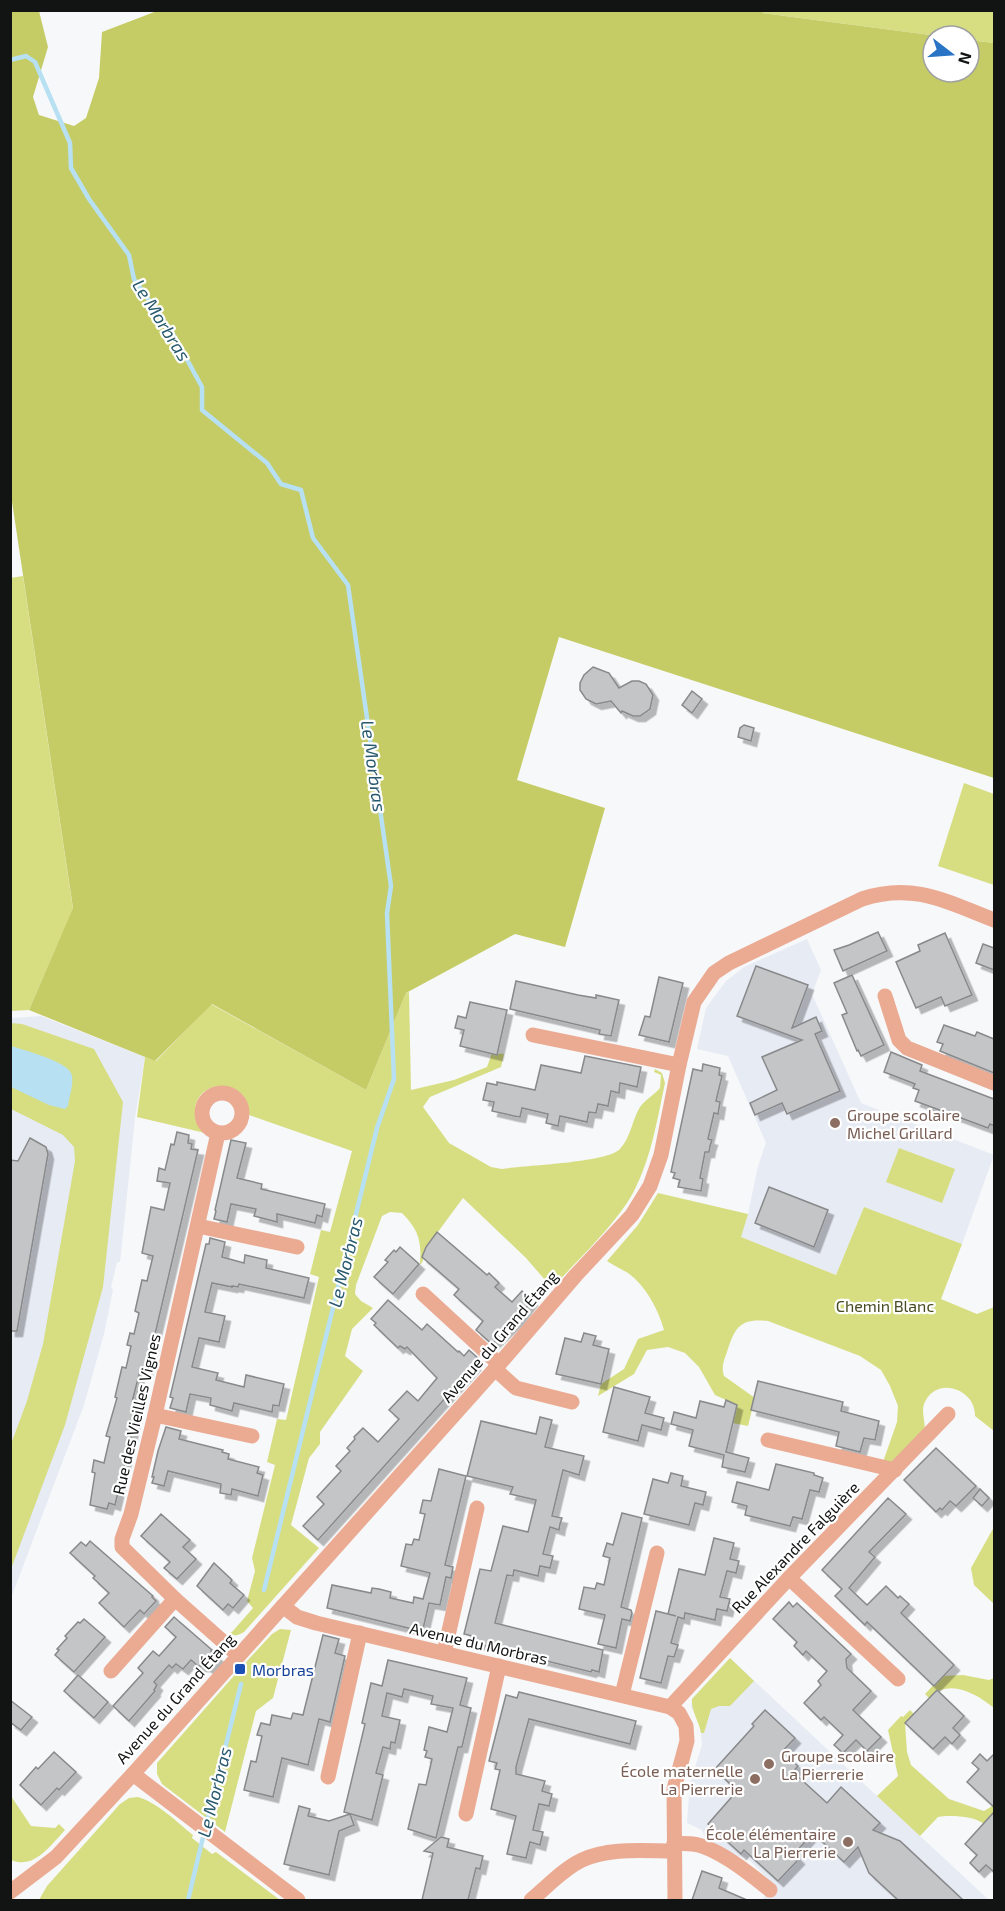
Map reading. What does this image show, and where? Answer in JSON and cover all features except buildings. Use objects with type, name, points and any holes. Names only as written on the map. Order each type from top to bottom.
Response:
[{"type":"street","name":"Avenue du Grand Étang","points":[[10,1892],[56,1857],[133,1774],[576,1275],[632,1215],[642,1200],[662,1155],[694,1002],[714,973],[729,963],[862,898],[883,892],[906,891],[932,896],[994,920]]},
{"type":"street","points":[[885,996],[899,1040],[907,1048],[994,1083]]},
{"type":"street","points":[[533,1035],[679,1065]]},
{"type":"street","name":"Rue des Vieilles Vignes","points":[[218,1133],[155,1415],[131,1514],[122,1539],[122,1547],[175,1599],[238,1655]]},
{"type":"street","points":[[198,1226],[297,1247]]},
{"type":"street","points":[[423,1294],[497,1366],[516,1388],[572,1402]]},
{"type":"street","name":"Rue Alexandre Falguière","points":[[670,1707],[789,1578],[948,1414]]},
{"type":"street","points":[[155,1415],[252,1436]]},
{"type":"street","points":[[768,1440],[895,1470]]},
{"type":"street","points":[[444,1653],[477,1508]]},
{"type":"street","points":[[622,1695],[657,1553]]},
{"type":"street","points":[[789,1578],[898,1679]]},
{"type":"street","points":[[111,1671],[175,1599]]},
{"type":"street","name":"Avenue du Morbras","points":[[283,1606],[297,1617],[670,1707]]},
{"type":"street","points":[[328,1777],[360,1633]]},
{"type":"street","points":[[466,1814],[499,1666]]},
{"type":"street","points":[[670,1707],[679,1713],[686,1726],[687,1741],[674,1789],[675,1900]]},
{"type":"street","points":[[133,1774],[298,1900]]},
{"type":"street","points":[[531,1900],[580,1860],[599,1853],[695,1844],[746,1870],[770,1890]]},
{"type":"shaded area","name":"Groupe scolaire Michel Grillard","points":[[807,939],[821,970],[812,994],[861,1103],[994,1155],[962,1244],[864,1207],[836,1275],[740,1237],[766,1143],[728,1056],[697,1049],[706,1008],[726,981],[744,967]]},
{"type":"shaded area","points":[[41,1016],[145,1057],[135,1118],[120,1262],[117,1262],[111,1287],[113,1290],[104,1334],[84,1405],[11,1598],[11,1018]]},
{"type":"shaded area","name":"Groupe scolaire La Pierrerie","points":[[730,1658],[989,1900],[766,1900],[763,1898],[774,1885],[746,1857],[732,1856],[706,1840],[702,1830],[687,1823],[690,1783],[702,1745],[700,1723],[691,1707],[692,1699]]},
{"type":"green space","points":[[763,10],[994,11],[994,43],[981,41],[981,24],[921,24],[921,34],[762,13]]},
{"type":"green space","points":[[10,11],[39,11],[48,47],[33,97],[39,115],[74,126],[86,118],[99,78],[102,32],[157,11],[763,11],[762,13],[921,34],[921,84],[981,84],[981,41],[994,43],[994,778],[559,637],[517,780],[605,808],[565,947],[515,934],[406,993],[366,1090],[212,1004],[155,1061],[29,1010],[73,908],[11,495]]},
{"type":"green space","points":[[23,576],[73,909],[29,1010],[11,1011],[10,578]]},
{"type":"green space","points":[[964,783],[994,794],[994,885],[938,866]]},
{"type":"green space","points":[[409,992],[411,1090],[454,1080],[487,1067],[492,1053],[504,1054],[501,1067],[430,1097],[423,1107],[449,1143],[491,1167],[502,1169],[583,1160],[612,1154],[624,1144],[640,1107],[660,1088],[661,1075],[654,1072],[655,1069],[662,1073],[665,1083],[653,1140],[639,1180],[626,1205],[596,1242],[552,1288],[526,1258],[463,1198],[426,1248],[420,1264],[418,1236],[407,1219],[402,1213],[390,1212],[382,1216],[356,1285],[355,1294],[361,1301],[373,1308],[352,1329],[345,1356],[363,1371],[320,1432],[320,1444],[309,1458],[291,1525],[319,1548],[244,1632],[233,1635],[229,1633],[253,1608],[247,1601],[255,1571],[252,1558],[275,1465],[267,1462],[277,1419],[286,1420],[319,1277],[310,1274],[321,1230],[330,1232],[352,1151],[249,1115],[247,1103],[241,1094],[232,1088],[222,1086],[204,1092],[197,1101],[196,1118],[205,1133],[137,1117],[145,1057],[156,1061],[211,1004],[366,1090],[406,993]]},
{"type":"green space","points":[[11,1023],[22,1024],[94,1049],[123,1102],[103,1287],[65,1425],[11,1569],[11,1444],[27,1401],[43,1344],[75,1161],[74,1147],[63,1135],[11,1109]]},
{"type":"green space","points":[[899,1148],[955,1169],[942,1203],[886,1182]]},
{"type":"green space","name":"Chemin Blanc","points":[[658,1193],[748,1214],[741,1237],[836,1275],[864,1207],[962,1244],[941,1299],[977,1314],[994,1307],[994,1431],[975,1416],[970,1399],[963,1393],[956,1389],[939,1389],[932,1393],[924,1404],[924,1432],[890,1463],[883,1462],[897,1422],[898,1406],[881,1370],[860,1356],[768,1321],[759,1320],[745,1323],[736,1330],[723,1364],[724,1376],[755,1398],[748,1426],[733,1423],[737,1405],[715,1395],[699,1367],[685,1353],[668,1347],[647,1350],[634,1374],[598,1396],[601,1384],[624,1369],[638,1339],[664,1330],[655,1306],[646,1291],[628,1273],[607,1261],[638,1225]]},
{"type":"green space","points":[[994,1527],[994,1604],[974,1585],[971,1568]]},
{"type":"green space","points":[[280,1629],[291,1630],[273,1698],[256,1711],[225,1832],[162,1784],[157,1774],[157,1763],[247,1661],[272,1634]]},
{"type":"green space","points":[[730,1658],[754,1681],[730,1706],[711,1709],[704,1733],[701,1733],[692,1699]]},
{"type":"green space","points":[[963,1675],[989,1680],[994,1678],[994,1708],[979,1697],[953,1688],[937,1692],[929,1698],[925,1694],[942,1676]]},
{"type":"green space","points":[[910,1710],[914,1714],[905,1723],[907,1752],[911,1765],[949,1799],[984,1811],[994,1805],[994,1812],[984,1824],[962,1817],[938,1817],[920,1836],[877,1796],[898,1776],[888,1730]]},
{"type":"green space","points":[[11,1796],[31,1826],[55,1828],[59,1824],[65,1830],[48,1849],[27,1862],[11,1860]]},
{"type":"green space","points":[[138,1797],[160,1808],[212,1854],[216,1852],[280,1900],[39,1900],[47,1886],[120,1804],[129,1798]]},
{"type":"water","points":[[11,1046],[44,1056],[61,1064],[71,1073],[71,1089],[68,1106],[65,1109],[49,1105],[11,1087]]},
{"type":"waterway","name":"Le Morbras","points":[[10,60],[26,56],[35,62],[70,143],[71,168],[89,199],[129,255],[134,279],[173,334],[202,387],[202,410],[267,463],[281,484],[301,490],[313,538],[348,585],[391,886],[387,913],[394,1079],[377,1128],[264,1590]]},
{"type":"waterway","name":"Le Morbras","points":[[206,1825],[241,1684]]},
{"type":"waterway","name":"Le Morbras","points":[[188,1900],[204,1833]]},
{"type":"place","name":"Groupe scolaire Michel Grillard","points":[[835,1123]]},
{"type":"place","name":"Morbras","points":[[240,1669]]},
{"type":"place","name":"Groupe scolaire La Pierrerie","points":[[769,1764]]},
{"type":"place","name":"École maternelle La Pierrerie","points":[[755,1779]]},
{"type":"place","name":"École élémentaire La Pierrerie","points":[[848,1842]]}]
